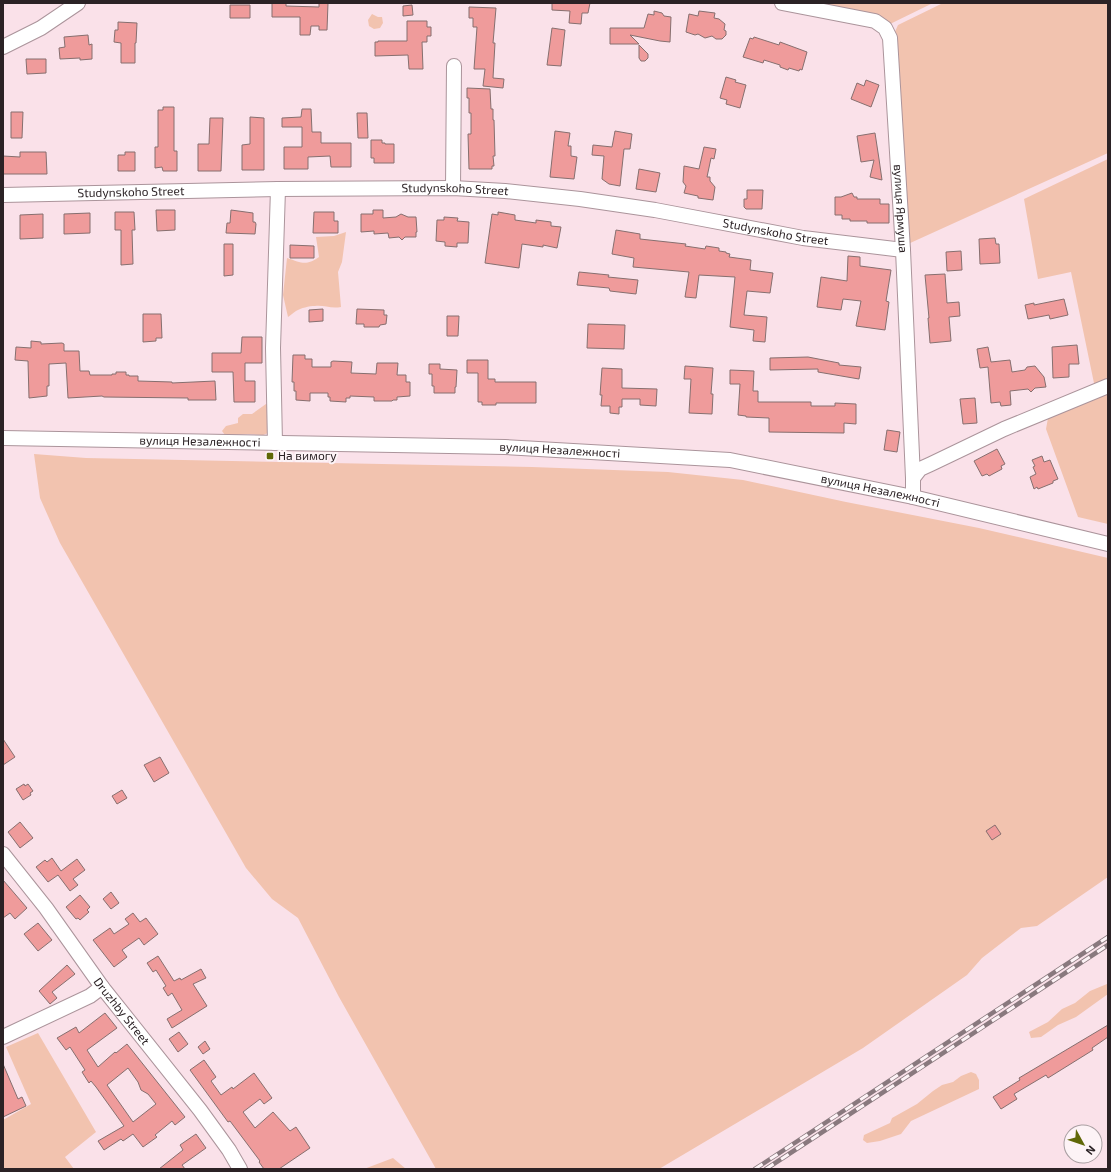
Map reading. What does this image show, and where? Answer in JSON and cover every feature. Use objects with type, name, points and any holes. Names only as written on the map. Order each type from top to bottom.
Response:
[{"type":"street","points":[[3,47],[41,28],[78,3]]},
{"type":"street","name":"вулиця Ярмуша","points":[[782,3],[875,21],[885,28],[890,38],[903,250],[914,478],[913,497]]},
{"type":"street","points":[[453,188],[454,66]]},
{"type":"street","name":"Studynskoho Street","points":[[3,195],[278,189],[453,188],[505,191],[580,199],[655,210],[803,238],[903,250]]},
{"type":"street","points":[[275,443],[273,348],[278,189]]},
{"type":"street","points":[[914,478],[920,469],[1004,429],[1108,386]]},
{"type":"street","name":"вулиця Незалежності","points":[[3,438],[505,447],[730,460],[913,497],[1108,544]]},
{"type":"street","name":"Druzhby Street","points":[[3,854],[46,908],[102,987],[200,1110],[229,1150],[240,1169]]},
{"type":"street","points":[[3,1037],[90,996],[102,987]]},
{"type":"shaded area","points":[[798,3],[933,3],[888,25]]},
{"type":"shaded area","points":[[943,3],[1108,3],[1108,153],[908,244],[894,34],[898,25]]},
{"type":"shaded area","points":[[372,14],[382,17],[383,23],[380,28],[374,29],[369,26],[368,20]]},
{"type":"shaded area","points":[[1108,159],[1108,383],[1095,388],[1071,272],[1038,279],[1024,199]]},
{"type":"shaded area","points":[[346,232],[342,262],[338,272],[341,307],[308,307],[298,310],[288,317],[283,295],[287,258],[304,263],[311,262],[319,257],[316,237],[334,236]]},
{"type":"shaded area","points":[[1108,392],[1108,524],[1078,517],[1046,429],[1048,418]]},
{"type":"shaded area","points":[[266,404],[268,405],[271,432],[263,435],[225,435],[222,431],[226,426],[238,423],[238,418],[243,414],[252,414]]},
{"type":"shaded area","points":[[34,454],[86,458],[532,467],[668,472],[743,480],[979,528],[1108,558],[1108,877],[1037,926],[1021,928],[982,958],[967,975],[863,1048],[659,1169],[436,1169],[339,997],[298,918],[272,899],[246,868],[60,543],[40,498]]},
{"type":"shaded area","points":[[1107,984],[1108,994],[1076,1017],[1058,1025],[1041,1037],[1031,1038],[1029,1032],[1048,1022],[1062,1009],[1075,1003],[1090,991]]},
{"type":"shaded area","points":[[38,1033],[96,1132],[65,1157],[74,1169],[3,1169],[3,1120],[31,1104],[6,1047]]},
{"type":"shaded area","points":[[971,1072],[976,1074],[979,1080],[979,1089],[911,1121],[901,1134],[880,1141],[867,1143],[863,1140],[864,1135],[890,1123],[892,1118],[917,1104],[942,1085],[953,1082],[961,1076]]},
{"type":"shaded area","points":[[393,1158],[406,1169],[364,1169]]},
{"type":"building","points":[[272,3],[286,3],[286,6],[319,7],[319,3],[328,3],[327,30],[319,30],[319,26],[311,26],[310,35],[300,35],[300,17],[272,17]]},
{"type":"building","points":[[552,3],[590,3],[588,13],[582,13],[581,24],[569,23],[570,11],[552,10]]},
{"type":"building","points":[[230,5],[250,5],[250,18],[230,18]]},
{"type":"building","points":[[412,5],[413,15],[403,16],[403,6]]},
{"type":"building","points":[[469,7],[496,8],[493,43],[495,43],[493,78],[504,79],[503,88],[483,86],[485,69],[474,69],[477,27],[473,27],[473,18],[469,18]]},
{"type":"building","points":[[654,11],[662,13],[664,16],[671,17],[670,42],[630,35],[639,44],[610,44],[610,28],[644,28],[648,14],[654,15]]},
{"type":"building","points":[[699,11],[715,13],[714,18],[719,19],[725,24],[724,30],[726,31],[726,35],[722,39],[716,39],[712,36],[705,38],[698,34],[695,35],[686,32],[689,14],[698,16]]},
{"type":"building","points":[[407,21],[427,21],[427,27],[431,27],[431,36],[427,36],[427,42],[422,42],[423,69],[409,69],[408,55],[375,56],[375,42],[407,41]]},
{"type":"building","points":[[118,22],[137,23],[135,63],[121,63],[121,43],[114,42],[115,30],[118,30]]},
{"type":"building","points":[[552,28],[565,30],[561,66],[547,65]]},
{"type":"building","points":[[88,35],[89,45],[92,44],[92,59],[60,59],[59,48],[65,47],[64,37]]},
{"type":"building","points":[[754,37],[779,45],[780,42],[807,52],[802,70],[800,69],[799,71],[789,68],[788,70],[780,67],[780,65],[764,60],[763,63],[743,57],[750,38],[753,39]]},
{"type":"building","points":[[639,45],[648,54],[648,58],[645,61],[641,61],[639,58]]},
{"type":"building","points":[[26,59],[46,59],[46,73],[27,74]]},
{"type":"building","points":[[726,77],[736,80],[735,82],[746,85],[740,108],[726,104],[727,100],[720,98]]},
{"type":"building","points":[[866,80],[879,85],[871,107],[851,99],[857,83],[864,86]]},
{"type":"building","points":[[467,88],[490,89],[491,109],[493,109],[494,120],[495,156],[493,156],[494,166],[492,166],[492,169],[469,169],[468,134],[471,134],[471,113],[469,113]]},
{"type":"building","points":[[163,107],[174,107],[174,151],[177,151],[177,171],[163,171],[162,167],[155,168],[155,147],[158,147],[158,110],[163,110]]},
{"type":"building","points":[[302,109],[311,109],[312,132],[321,132],[321,143],[351,143],[351,167],[331,167],[330,156],[308,157],[308,169],[284,169],[284,147],[302,147],[302,127],[282,127],[282,118],[301,117]]},
{"type":"building","points":[[11,112],[23,112],[22,138],[11,138]]},
{"type":"building","points":[[357,113],[367,113],[368,138],[358,138]]},
{"type":"building","points":[[250,117],[264,118],[264,170],[242,170],[242,145],[250,144]]},
{"type":"building","points":[[210,118],[223,118],[221,171],[198,171],[198,144],[209,144]]},
{"type":"building","points":[[555,131],[570,133],[568,146],[571,146],[571,156],[577,157],[574,179],[550,177]]},
{"type":"building","points":[[615,131],[632,134],[630,149],[624,149],[620,186],[609,184],[602,179],[604,156],[592,155],[593,145],[612,147]]},
{"type":"building","points":[[875,133],[882,180],[870,177],[874,160],[861,162],[857,136]]},
{"type":"building","points":[[371,140],[382,140],[382,143],[385,144],[394,144],[394,163],[374,163],[374,158],[371,158]]},
{"type":"building","points":[[704,147],[716,149],[714,159],[711,158],[707,177],[710,177],[710,181],[715,187],[713,200],[698,198],[698,196],[684,193],[686,186],[683,182],[684,166],[699,169]]},
{"type":"building","points":[[20,152],[46,152],[47,174],[3,174],[3,156],[20,157]]},
{"type":"building","points":[[125,152],[135,152],[135,171],[118,171],[118,155],[125,155]]},
{"type":"building","points":[[639,169],[660,173],[656,192],[636,189]]},
{"type":"building","points":[[747,190],[763,190],[762,209],[746,209],[744,207],[744,199],[747,199]]},
{"type":"building","points":[[852,193],[854,197],[857,197],[857,199],[880,199],[880,204],[889,204],[889,223],[850,221],[850,219],[842,219],[842,215],[835,215],[835,197],[841,197]]},
{"type":"building","points":[[156,210],[175,210],[175,230],[157,231]]},
{"type":"building","points":[[231,210],[253,213],[253,222],[256,224],[255,234],[226,233],[227,223],[230,223]]},
{"type":"building","points":[[373,210],[383,210],[383,218],[396,217],[401,214],[408,217],[416,217],[416,237],[405,237],[402,240],[399,237],[389,238],[388,233],[374,234],[374,231],[361,232],[361,214],[373,214]]},
{"type":"building","points":[[115,212],[134,212],[135,230],[132,230],[133,264],[121,265],[121,230],[115,230]]},
{"type":"building","points":[[314,212],[334,212],[334,221],[338,221],[338,233],[313,233]]},
{"type":"building","points":[[498,212],[515,215],[515,220],[536,223],[536,220],[551,222],[551,226],[561,227],[557,248],[543,245],[543,247],[522,244],[519,268],[485,263],[492,214],[498,215]]},
{"type":"building","points":[[90,213],[90,233],[64,234],[64,214]]},
{"type":"building","points":[[43,214],[43,238],[20,239],[20,215]]},
{"type":"building","points":[[444,217],[458,218],[457,221],[469,222],[468,243],[457,243],[457,247],[445,246],[445,242],[436,241],[437,220],[444,220]]},
{"type":"building","points":[[616,230],[640,234],[640,239],[686,244],[685,246],[705,249],[706,246],[719,248],[719,251],[730,254],[729,257],[751,260],[750,270],[773,273],[770,293],[747,291],[744,315],[767,317],[765,342],[753,341],[754,330],[730,327],[735,277],[699,275],[696,298],[685,297],[689,272],[633,267],[634,258],[612,254]]},
{"type":"building","points":[[995,238],[996,244],[999,244],[1000,263],[980,264],[979,239]]},
{"type":"building","points":[[224,244],[233,244],[233,275],[224,276]]},
{"type":"building","points":[[290,245],[314,246],[314,258],[290,258]]},
{"type":"building","points":[[961,251],[962,270],[947,271],[946,252]]},
{"type":"building","points":[[848,256],[860,257],[860,266],[891,270],[886,301],[889,302],[885,330],[856,326],[861,301],[843,299],[841,310],[817,307],[821,277],[847,281]]},
{"type":"building","points":[[579,272],[638,280],[636,294],[610,291],[609,288],[577,285]]},
{"type":"building","points":[[945,274],[947,303],[959,302],[960,316],[949,317],[951,341],[930,343],[925,275]]},
{"type":"building","points":[[1064,299],[1068,315],[1050,319],[1049,315],[1028,319],[1025,305],[1034,303],[1034,305]]},
{"type":"building","points":[[323,309],[323,321],[309,322],[309,310]]},
{"type":"building","points":[[357,309],[384,310],[384,315],[387,315],[386,324],[380,325],[379,327],[364,327],[364,324],[356,324]]},
{"type":"building","points":[[143,314],[161,314],[162,338],[156,338],[156,341],[143,342]]},
{"type":"building","points":[[447,316],[459,316],[458,336],[447,336]]},
{"type":"building","points":[[588,324],[625,325],[624,349],[587,348]]},
{"type":"building","points":[[242,337],[262,337],[262,363],[245,363],[245,381],[255,381],[255,402],[234,402],[233,372],[212,372],[212,353],[241,353]]},
{"type":"building","points":[[31,341],[41,342],[41,344],[62,343],[64,344],[64,351],[79,351],[80,371],[89,371],[90,375],[112,375],[116,374],[116,372],[126,372],[126,375],[129,376],[138,376],[138,381],[172,383],[215,381],[216,400],[102,396],[68,398],[66,363],[49,364],[49,386],[47,386],[47,396],[29,398],[28,361],[15,360],[16,347],[31,348]]},
{"type":"building","points":[[1077,345],[1079,364],[1069,364],[1069,377],[1053,378],[1052,347]]},
{"type":"building","points":[[988,347],[991,362],[1010,360],[1012,372],[1025,370],[1027,367],[1035,366],[1044,377],[1046,387],[1035,388],[1031,392],[1028,389],[1010,391],[1011,405],[1001,406],[1000,402],[991,403],[988,367],[980,368],[977,349]]},
{"type":"building","points":[[293,355],[305,355],[305,359],[312,359],[312,367],[331,367],[331,362],[333,361],[352,362],[351,373],[376,374],[377,363],[398,363],[397,375],[406,375],[406,382],[410,382],[410,396],[397,397],[397,400],[392,401],[374,401],[374,397],[350,396],[350,398],[346,398],[346,402],[330,401],[328,393],[310,393],[310,401],[296,400],[294,382],[292,382]]},
{"type":"building","points":[[808,357],[839,363],[839,365],[861,367],[859,379],[818,372],[818,369],[770,370],[770,358]]},
{"type":"building","points":[[467,360],[488,360],[488,379],[495,379],[495,382],[536,382],[536,403],[496,403],[496,405],[482,405],[482,402],[478,402],[478,373],[467,373]]},
{"type":"building","points":[[429,364],[440,364],[440,369],[457,370],[455,393],[434,393],[434,386],[432,386],[432,374],[429,374]]},
{"type":"building","points":[[685,366],[713,368],[711,394],[713,394],[712,414],[689,413],[691,379],[684,379]]},
{"type":"building","points":[[602,368],[622,369],[622,388],[657,389],[656,406],[640,405],[640,399],[622,399],[622,407],[619,407],[619,414],[610,413],[610,406],[601,406],[602,395],[600,395]]},
{"type":"building","points":[[730,370],[754,371],[753,391],[758,391],[758,402],[811,402],[811,406],[835,406],[835,403],[856,404],[856,424],[844,423],[844,433],[769,432],[769,418],[746,417],[738,415],[740,384],[730,384]]},
{"type":"building","points":[[975,398],[977,423],[963,424],[960,399]]},
{"type":"building","points":[[887,430],[900,432],[897,452],[884,450]]},
{"type":"building","points":[[997,449],[1005,464],[1001,466],[1002,469],[989,476],[987,474],[982,476],[974,461]]},
{"type":"building","points":[[1042,456],[1044,462],[1050,460],[1058,479],[1053,481],[1053,483],[1038,489],[1037,487],[1034,489],[1030,477],[1036,474],[1033,467],[1035,466],[1032,460]]},
{"type":"building","points":[[3,739],[15,757],[3,765]]},
{"type":"building","points":[[160,757],[169,773],[154,782],[144,765]]},
{"type":"building","points":[[24,784],[25,786],[28,784],[33,791],[30,793],[31,795],[23,800],[16,789]]},
{"type":"building","points":[[122,790],[127,798],[117,804],[112,796]]},
{"type":"building","points":[[20,822],[33,838],[20,848],[8,832]]},
{"type":"building","points":[[995,825],[1001,834],[992,840],[986,831]]},
{"type":"building","points":[[52,858],[61,871],[77,859],[85,870],[73,879],[78,885],[70,891],[58,875],[48,882],[36,867],[45,860],[47,862]]},
{"type":"building","points":[[3,880],[27,908],[15,919],[10,913],[3,918]]},
{"type":"building","points":[[111,892],[119,903],[111,909],[103,899]]},
{"type":"building","points":[[80,895],[90,907],[87,910],[89,912],[80,920],[78,918],[76,919],[66,907]]},
{"type":"building","points":[[133,913],[140,922],[146,918],[158,934],[144,945],[139,938],[122,950],[127,957],[114,967],[93,940],[110,928],[114,934],[129,924],[125,919]]},
{"type":"building","points":[[38,923],[52,940],[38,951],[24,934]]},
{"type":"building","points":[[158,956],[174,981],[180,978],[181,980],[201,969],[206,978],[193,984],[207,1006],[172,1028],[167,1019],[182,1010],[172,993],[168,996],[163,988],[166,986],[156,970],[153,972],[147,963]]},
{"type":"building","points":[[67,965],[75,974],[52,992],[57,998],[50,1004],[39,991]]},
{"type":"building","points":[[105,1013],[117,1028],[87,1050],[98,1067],[127,1044],[185,1117],[175,1125],[172,1121],[155,1135],[157,1137],[143,1147],[133,1134],[123,1141],[121,1139],[104,1150],[98,1141],[124,1126],[96,1087],[91,1081],[89,1083],[82,1072],[85,1070],[70,1047],[66,1050],[57,1038],[76,1027],[79,1033]],"holes":[[[128,1068],[138,1082],[141,1090],[148,1094],[156,1104],[133,1122],[107,1085]]]},
{"type":"building","points":[[1108,1025],[1108,1037],[1092,1048],[1093,1050],[1048,1078],[1046,1075],[1014,1094],[1017,1099],[1001,1109],[993,1097],[1020,1080],[1019,1078]]},
{"type":"building","points":[[179,1032],[188,1044],[178,1052],[169,1039]]},
{"type":"building","points":[[205,1041],[210,1049],[203,1054],[198,1047]]},
{"type":"building","points":[[204,1060],[216,1077],[211,1081],[221,1095],[232,1087],[233,1089],[254,1073],[272,1098],[264,1104],[260,1099],[243,1112],[255,1128],[273,1112],[290,1131],[296,1127],[310,1148],[279,1169],[264,1169],[259,1162],[260,1161],[230,1121],[228,1122],[190,1070]]},
{"type":"building","points":[[3,1064],[18,1099],[22,1097],[26,1106],[3,1117]]},
{"type":"building","points":[[196,1134],[206,1148],[182,1165],[185,1169],[159,1169],[183,1150],[180,1145]]},
{"type":"railway","points":[[755,1169],[1108,937]]},
{"type":"railway","points":[[766,1169],[1108,945]]},
{"type":"place","name":"На вимогу","points":[[270,456]]}]
